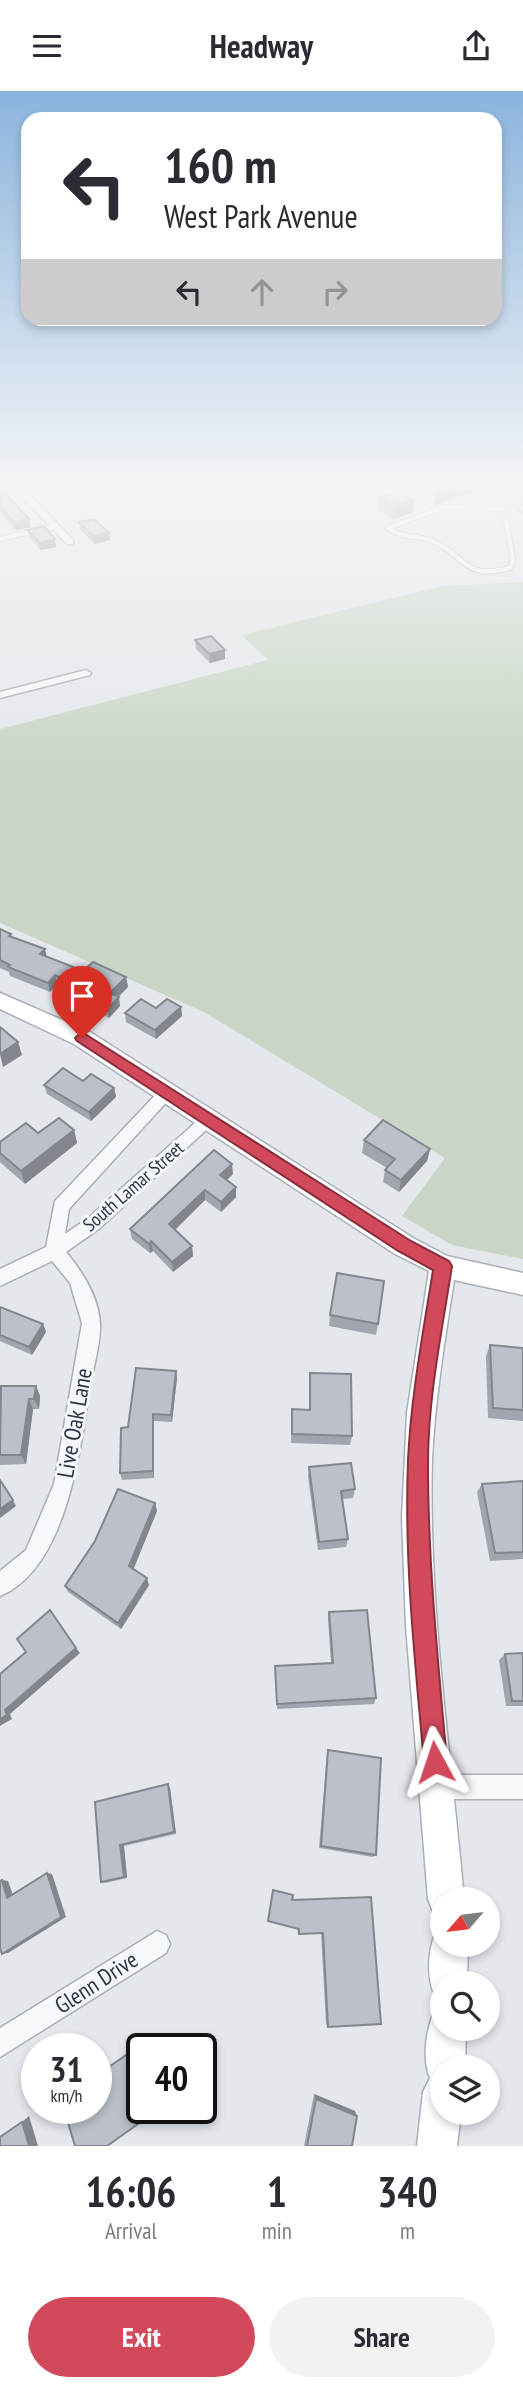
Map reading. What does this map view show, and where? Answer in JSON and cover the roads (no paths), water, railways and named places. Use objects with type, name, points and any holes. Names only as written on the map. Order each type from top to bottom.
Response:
[{"type":"street","points":[[0,695],[86,673]]},
{"type":"street","points":[[0,1000],[82,1038],[404,1246],[443,1266],[523,1285]]},
{"type":"street","name":"South Lamar Street","points":[[54,1251],[61,1206],[167,1093]]},
{"type":"street","name":"South Lamar Street","points":[[0,1277],[54,1251],[94,1223],[210,1119]]},
{"type":"street","name":"Live Oak Lane","points":[[0,1585],[33,1557],[64,1485],[91,1323],[78,1279],[54,1251]]},
{"type":"street","points":[[443,1266],[423,1392],[418,1474],[422,1609],[445,1887]]},
{"type":"street","points":[[438,1787],[523,1787]]},
{"type":"street","name":"Glenn Drive","points":[[0,2043],[156,1944]]},
{"type":"street","points":[[437,2146],[439,2125]]}]
